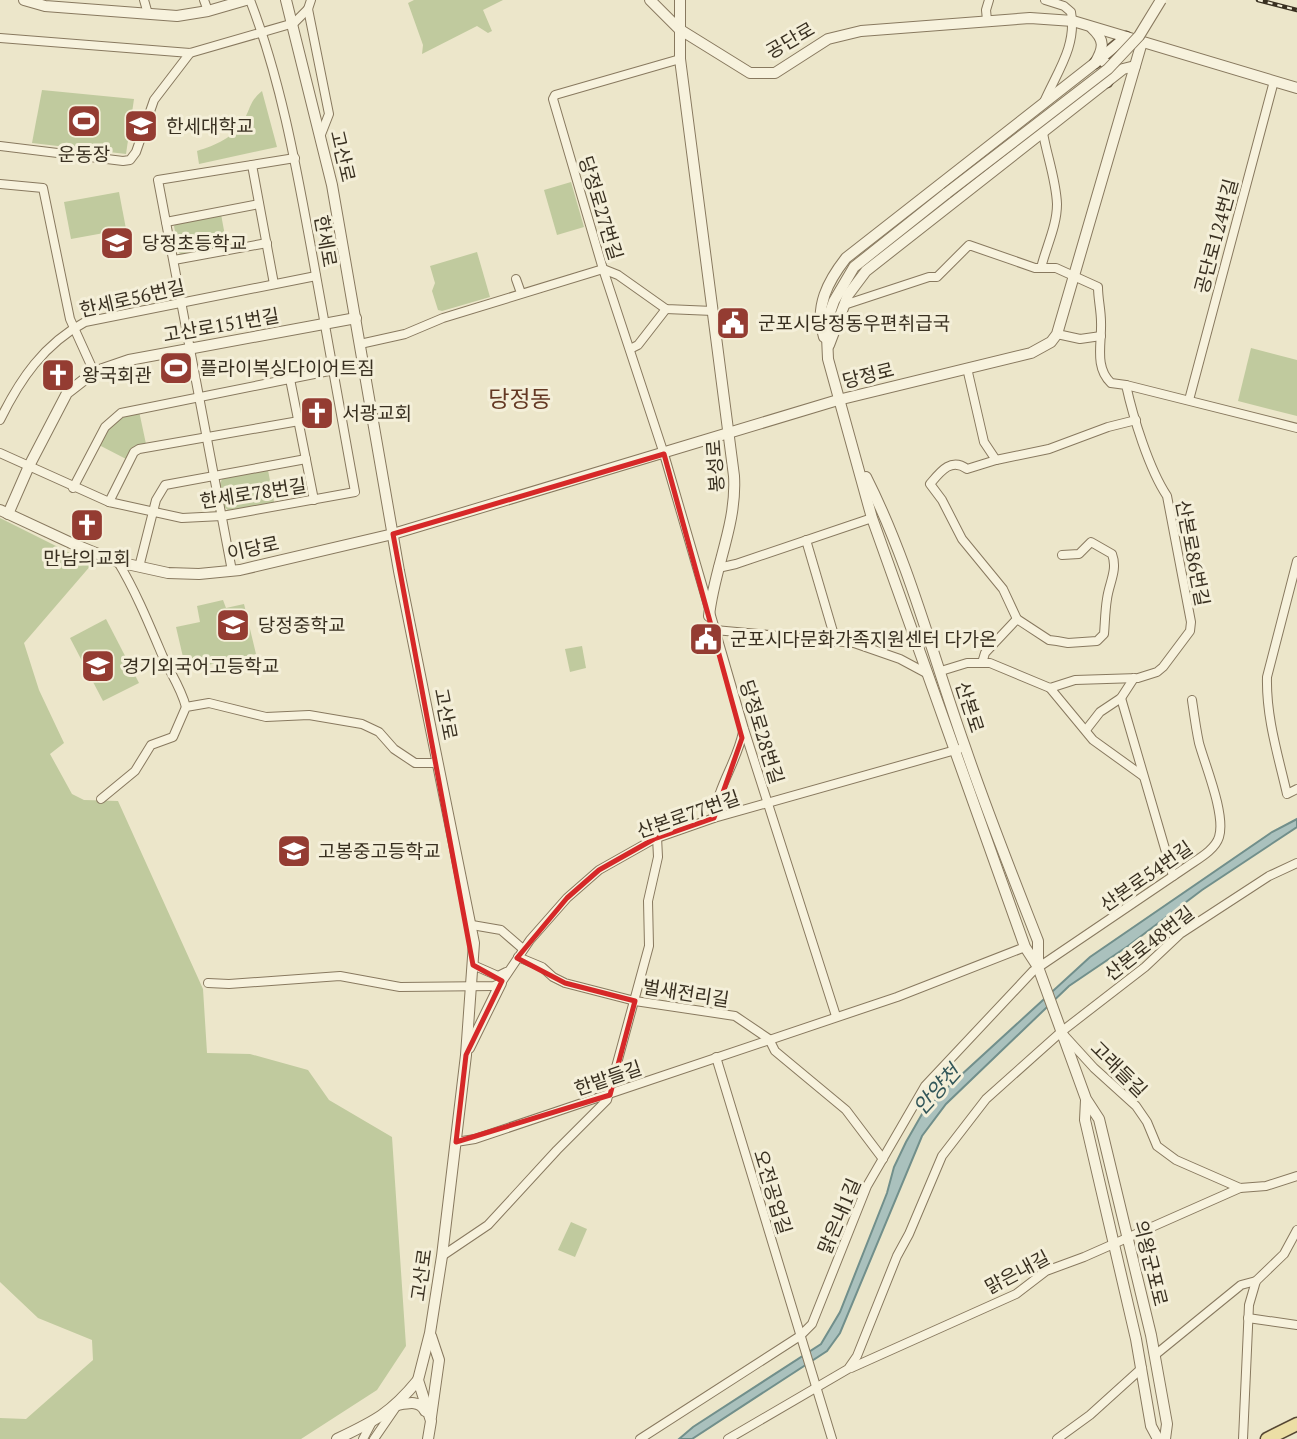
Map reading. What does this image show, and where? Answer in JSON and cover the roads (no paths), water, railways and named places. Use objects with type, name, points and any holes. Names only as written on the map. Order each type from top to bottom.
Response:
[{"type":"main road","points":[[1095,63],[1126,37]]},
{"type":"main road","points":[[1095,63],[1101,61],[1111,67],[1111,76],[1107,82]]},
{"type":"main road","points":[[1267,1439],[1297,1424]]},
{"type":"street","points":[[24,0],[45,6],[81,5],[177,16],[248,0]]},
{"type":"street","points":[[144,0],[148,14]]},
{"type":"street","points":[[204,0],[208,11]]},
{"type":"street","name":"한세로","points":[[248,0],[263,33],[295,158],[355,492]]},
{"type":"street","name":"고산로","points":[[286,0],[294,23],[332,185],[393,534],[437,763],[472,925],[472,988],[456,1142],[430,1334],[418,1380]]},
{"type":"street","name":"공단로","points":[[650,0],[680,29],[750,73],[775,73],[828,39],[861,31],[1030,18],[1073,21],[1297,88]]},
{"type":"street","points":[[988,20],[986,10],[989,0]]},
{"type":"street","points":[[1043,105],[1069,49],[1073,21],[1072,12],[1064,6],[1045,0]]},
{"type":"street","name":"산본로","points":[[1040,970],[1025,947],[872,518],[828,359],[829,315],[854,267],[1108,69],[1139,36],[1161,0]]},
{"type":"street","name":"봉성로","points":[[680,4],[680,59],[730,433],[735,495],[732,520],[718,568],[709,616]]},
{"type":"street","points":[[0,38],[190,53],[294,23],[310,5]]},
{"type":"street","points":[[310,5],[329,114],[320,137]]},
{"type":"street","points":[[828,347],[820,326],[821,303],[835,272],[846,258],[1095,63],[1103,50],[1102,41],[1090,26]]},
{"type":"street","points":[[1101,335],[1080,339],[1057,334],[1142,42]]},
{"type":"street","points":[[0,146],[130,160],[136,152],[153,100],[190,53]]},
{"type":"street","name":"당정로27번길","points":[[664,454],[603,269],[553,99],[555,95],[680,59]]},
{"type":"street","points":[[828,347],[854,284],[866,271],[1123,69],[1135,66]]},
{"type":"street","name":"공단로124번길","points":[[1189,400],[1274,81]]},
{"type":"street","points":[[1041,268],[1057,205],[1043,133]]},
{"type":"street","points":[[232,571],[158,180],[295,158]]},
{"type":"street","points":[[252,165],[274,284]]},
{"type":"street","points":[[0,184],[43,188],[73,328],[94,372]]},
{"type":"street","points":[[166,222],[259,204]]},
{"type":"street","points":[[174,260],[267,243]]},
{"type":"street","points":[[844,305],[929,277],[937,277],[969,244],[1035,268],[1056,268],[1098,287],[1100,360],[1106,378],[1111,383],[1297,428]]},
{"type":"street","points":[[360,344],[405,334],[443,318],[603,269],[618,275],[666,309],[713,311]]},
{"type":"street","name":"한세로56번길","points":[[0,419],[28,370],[54,342],[73,328],[97,319],[316,276]]},
{"type":"street","points":[[516,279],[521,293]]},
{"type":"street","points":[[630,349],[638,345],[666,309]]},
{"type":"street","name":"고산로151번길","points":[[4,512],[67,393],[94,372],[129,360],[356,318]]},
{"type":"street","name":"당정로","points":[[393,534],[838,400],[1031,353],[1051,342],[1057,334]]},
{"type":"street","points":[[967,368],[984,442],[996,460]]},
{"type":"street","points":[[73,488],[100,434],[117,415],[139,408],[334,370]]},
{"type":"street","points":[[290,379],[314,500]]},
{"type":"street","name":"산본로86번길","points":[[1050,688],[1075,680],[1127,676],[1134,678],[1157,672],[1190,631],[1191,622],[1167,496],[1159,484],[1126,385]]},
{"type":"street","points":[[1062,555],[1079,554],[1091,542],[1112,554],[1115,561],[1113,580],[1107,596],[1104,634],[1097,641],[1069,643],[1049,640],[1017,619],[1003,589],[962,539],[942,500],[930,484],[943,468],[952,464],[967,469],[1049,449],[1108,427],[1136,420]]},
{"type":"street","points":[[109,502],[138,449],[299,421]]},
{"type":"street","name":"한세로78번길","points":[[0,453],[109,502],[191,519],[355,492]]},
{"type":"street","name":"당정로28번길","points":[[664,454],[709,616],[836,1016]]},
{"type":"street","points":[[139,567],[158,493],[165,485],[306,459]]},
{"type":"street","name":"산본로","points":[[857,460],[884,513],[941,671],[965,747],[1038,942],[1040,970]]},
{"type":"street","name":"이당로","points":[[4,512],[118,562],[168,573],[232,571],[393,534]]},
{"type":"street","points":[[718,568],[872,518]]},
{"type":"street","points":[[806,540],[836,642]]},
{"type":"street","points":[[1297,561],[1293,590],[1267,677],[1267,699],[1287,794],[1297,789]]},
{"type":"street","points":[[101,799],[135,771],[151,745],[173,737],[186,707],[181,689],[164,659],[138,597],[118,562]]},
{"type":"street","points":[[982,663],[985,653],[1017,619]]},
{"type":"street","points":[[715,630],[853,643],[879,650],[928,674]]},
{"type":"street","points":[[941,671],[967,663],[982,663],[1007,669],[1050,688],[1093,740],[1143,776]]},
{"type":"street","points":[[1086,730],[1100,712],[1121,698],[1134,678]]},
{"type":"street","points":[[1121,698],[1173,876]]},
{"type":"street","name":"산본로54번길","points":[[1040,970],[1210,850],[1219,838],[1220,819],[1199,741],[1192,700]]},
{"type":"street","points":[[186,707],[209,703],[266,717],[309,715],[362,724],[379,732],[394,749],[415,763],[437,763]]},
{"type":"street","points":[[714,818],[717,801],[744,729]]},
{"type":"street","name":"산본로77번길","points":[[501,984],[521,953],[558,907],[610,863],[657,838],[714,818],[965,747]]},
{"type":"street","points":[[442,1256],[488,1225],[610,1095],[649,946],[648,901],[658,857],[657,838]]},
{"type":"street","name":"산본로48번길","points":[[1060,1028],[1145,967],[1180,934],[1269,876],[1297,863]]},
{"type":"street","name":"벌새전리길","points":[[472,925],[501,930],[521,953],[565,983],[635,1001],[735,1016],[769,1039],[775,1051],[846,1110],[883,1159]]},
{"type":"street","name":"한밭들길","points":[[456,1142],[475,1139],[610,1095],[897,997],[1025,947]]},
{"type":"street","points":[[473,965],[498,976],[509,970]]},
{"type":"street","name":"의왕군포로","points":[[1040,970],[1086,1099],[1099,1118],[1155,1355],[1167,1424],[1166,1439]]},
{"type":"street","name":"맑은내1길","points":[[640,1439],[800,1336],[812,1324],[867,1186],[925,1086],[1040,970]]},
{"type":"street","points":[[208,983],[229,984],[340,976],[400,987],[472,988],[501,984]]},
{"type":"street","points":[[466,1055],[501,984]]},
{"type":"street","points":[[848,1369],[858,1356],[897,1256],[942,1156],[986,1099],[1060,1028]]},
{"type":"street","name":"고래들길","points":[[1060,1028],[1094,1068],[1136,1106],[1147,1122],[1157,1146],[1175,1160],[1240,1188]]},
{"type":"street","name":"오전공업길","points":[[716,1057],[815,1385]]},
{"type":"street","name":"의왕군포로","points":[[1086,1099],[1084,1120],[1142,1368],[1151,1426],[1158,1439]]},
{"type":"street","points":[[1240,1188],[1266,1186],[1297,1176]]},
{"type":"street","name":"맑은내길","points":[[728,1439],[815,1385],[1016,1294],[1046,1272],[1240,1188]]},
{"type":"street","points":[[1155,1355],[1241,1285],[1256,1281],[1284,1254],[1297,1230]]},
{"type":"street","points":[[1243,1439],[1249,1305],[1256,1281]]},
{"type":"street","points":[[1248,1318],[1297,1325]]},
{"type":"street","points":[[428,1439],[439,1360],[430,1334]]},
{"type":"street","points":[[1057,1439],[1090,1415],[1142,1368]]},
{"type":"street","points":[[418,1380],[430,1421]]},
{"type":"street","points":[[374,1439],[418,1380]]},
{"type":"street","points":[[815,1385],[832,1439]]},
{"type":"street","points":[[337,1439],[372,1422],[398,1405],[417,1404],[423,1407],[430,1421]]},
{"type":"street","points":[[363,1439],[372,1422]]},
{"type":"street","points":[[1167,1424],[1173,1439]]},
{"type":"street","points":[[1151,1426],[1152,1439]]},
{"type":"water","points":[[1297,819],[1297,827],[1202,890],[1069,986],[946,1104],[922,1136],[840,1333],[827,1351],[692,1439],[679,1439],[693,1427],[821,1344],[840,1312],[887,1193],[894,1167],[906,1142],[922,1114],[948,1087],[1090,957],[1272,832]]},
{"type":"railway","points":[[1258,0],[1297,10]]},
{"type":"place","name":"운동장","points":[[84,121]]},
{"type":"place","name":"한세대학교","points":[[141,126]]},
{"type":"place","name":"당정초등학교","points":[[117,243]]},
{"type":"place","name":"군포시당정동우편취급국","points":[[733,323]]},
{"type":"place","name":"플라이복싱다이어트짐","points":[[176,368]]},
{"type":"place","name":"왕국회관","points":[[58,375]]},
{"type":"place","name":"서광교회","points":[[317,413]]},
{"type":"place","name":"만남의교회","points":[[87,525]]},
{"type":"place","name":"당정중학교","points":[[233,625]]},
{"type":"place","name":"군포시다문화가족지원센터 다가온","points":[[706,639]]},
{"type":"place","name":"경기외국어고등학교","points":[[98,666]]},
{"type":"place","name":"고봉중고등학교","points":[[294,851]]},
{"type":"district","name":"당정동","points":[[520,399]]},
{"type":"water label","name":"안양천","points":[[937,1090]]}]
